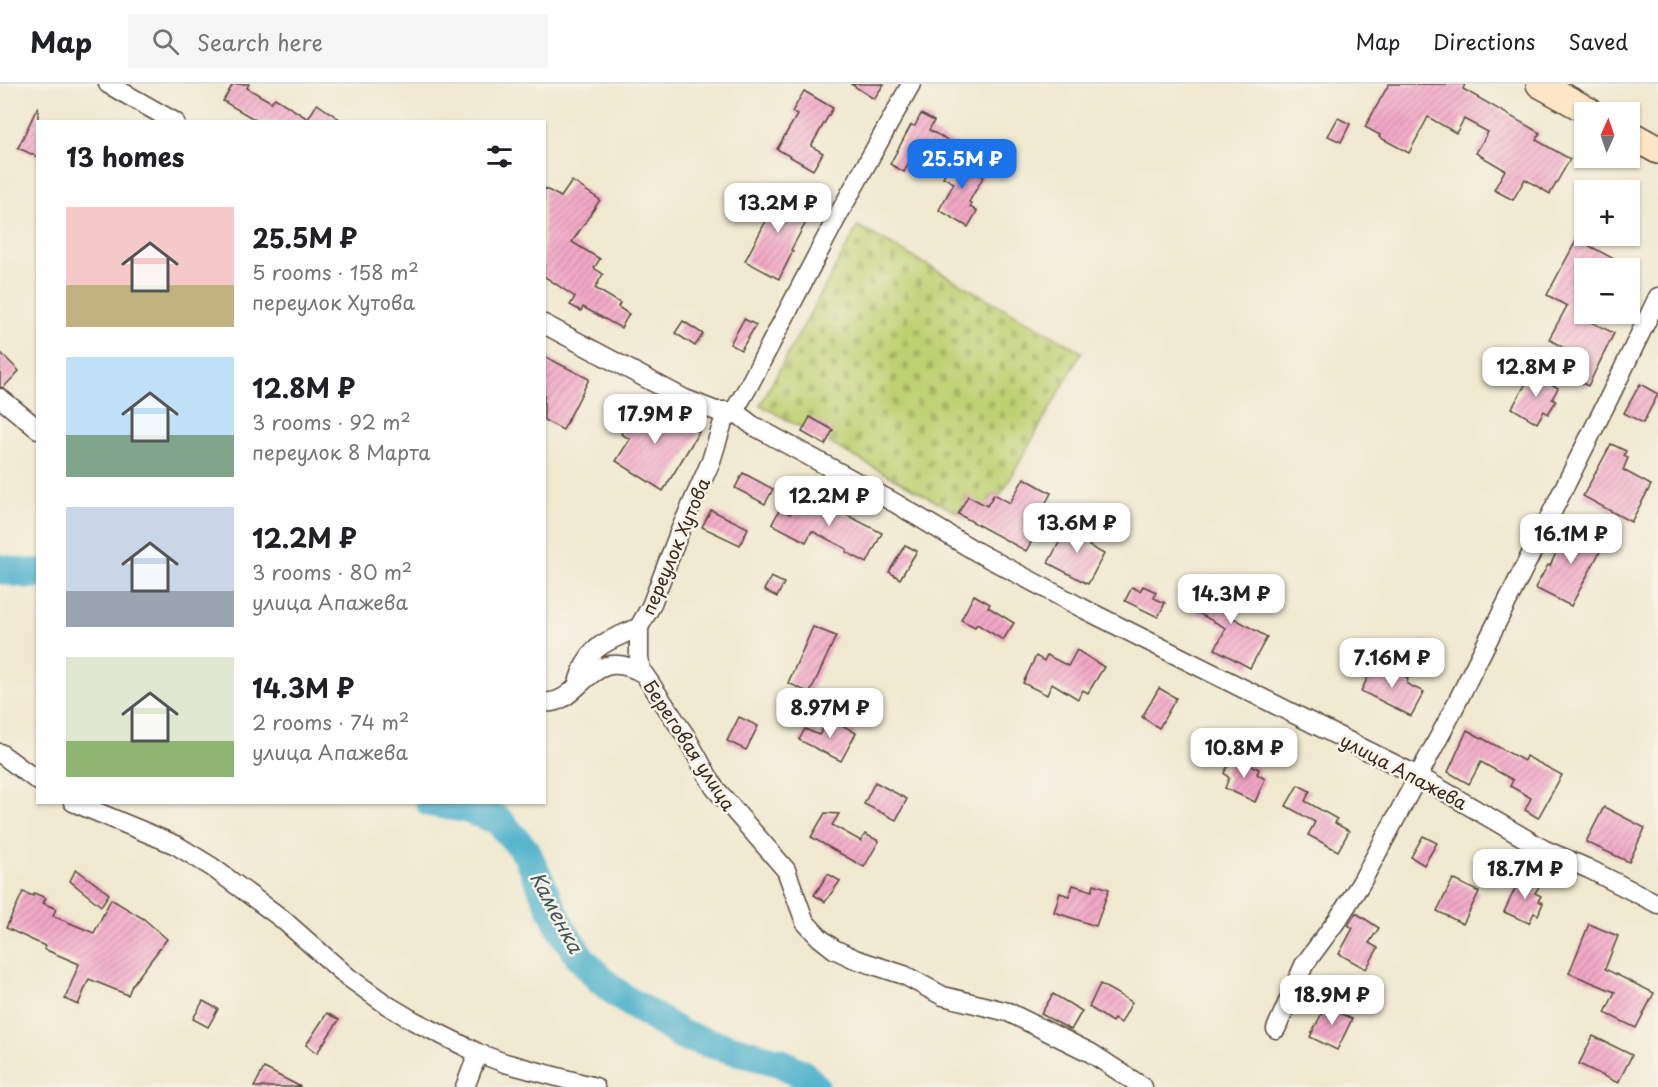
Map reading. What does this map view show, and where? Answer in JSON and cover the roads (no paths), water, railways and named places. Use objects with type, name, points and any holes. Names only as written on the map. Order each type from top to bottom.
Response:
[{"type":"street","points":[[108,84],[171,120]]},
{"type":"street","name":"переулок Хутова","points":[[639,627],[651,606],[679,533],[711,461],[723,422],[734,411],[911,84]]},
{"type":"street","points":[[1540,84],[1574,103]]},
{"type":"street","points":[[1640,140],[1658,150]]},
{"type":"street","points":[[1276,1029],[1304,965],[1361,883],[1418,776],[1537,543],[1658,297]]},
{"type":"street","name":"улица Апажева","points":[[546,325],[683,398],[716,411],[734,411],[752,425],[895,503],[977,552],[1084,609],[1418,776],[1545,850],[1589,869],[1658,904]]},
{"type":"street","points":[[0,398],[36,427]]},
{"type":"street","points":[[578,683],[597,648],[607,640],[639,627],[641,672]]},
{"type":"street","name":"Береговая улица","points":[[546,702],[558,702],[592,673],[610,666],[623,666],[641,672],[658,693],[714,787],[786,870],[805,922],[820,938],[834,949],[855,959],[904,975],[943,996],[1008,1012],[1092,1053],[1143,1087]]},
{"type":"street","points":[[0,753],[36,780]]},
{"type":"street","points":[[78,804],[176,845],[212,867],[281,918],[348,977],[414,1021],[478,1053],[505,1063],[595,1087]]},
{"type":"street","points":[[465,1087],[478,1053]]},
{"type":"waterway","name":"Каменка","points":[[0,569],[36,573]]},
{"type":"waterway","name":"Каменка","points":[[442,804],[465,808],[498,820],[526,852],[562,930],[580,957],[601,980],[623,998],[684,1036],[779,1062],[802,1074],[815,1087]]}]
